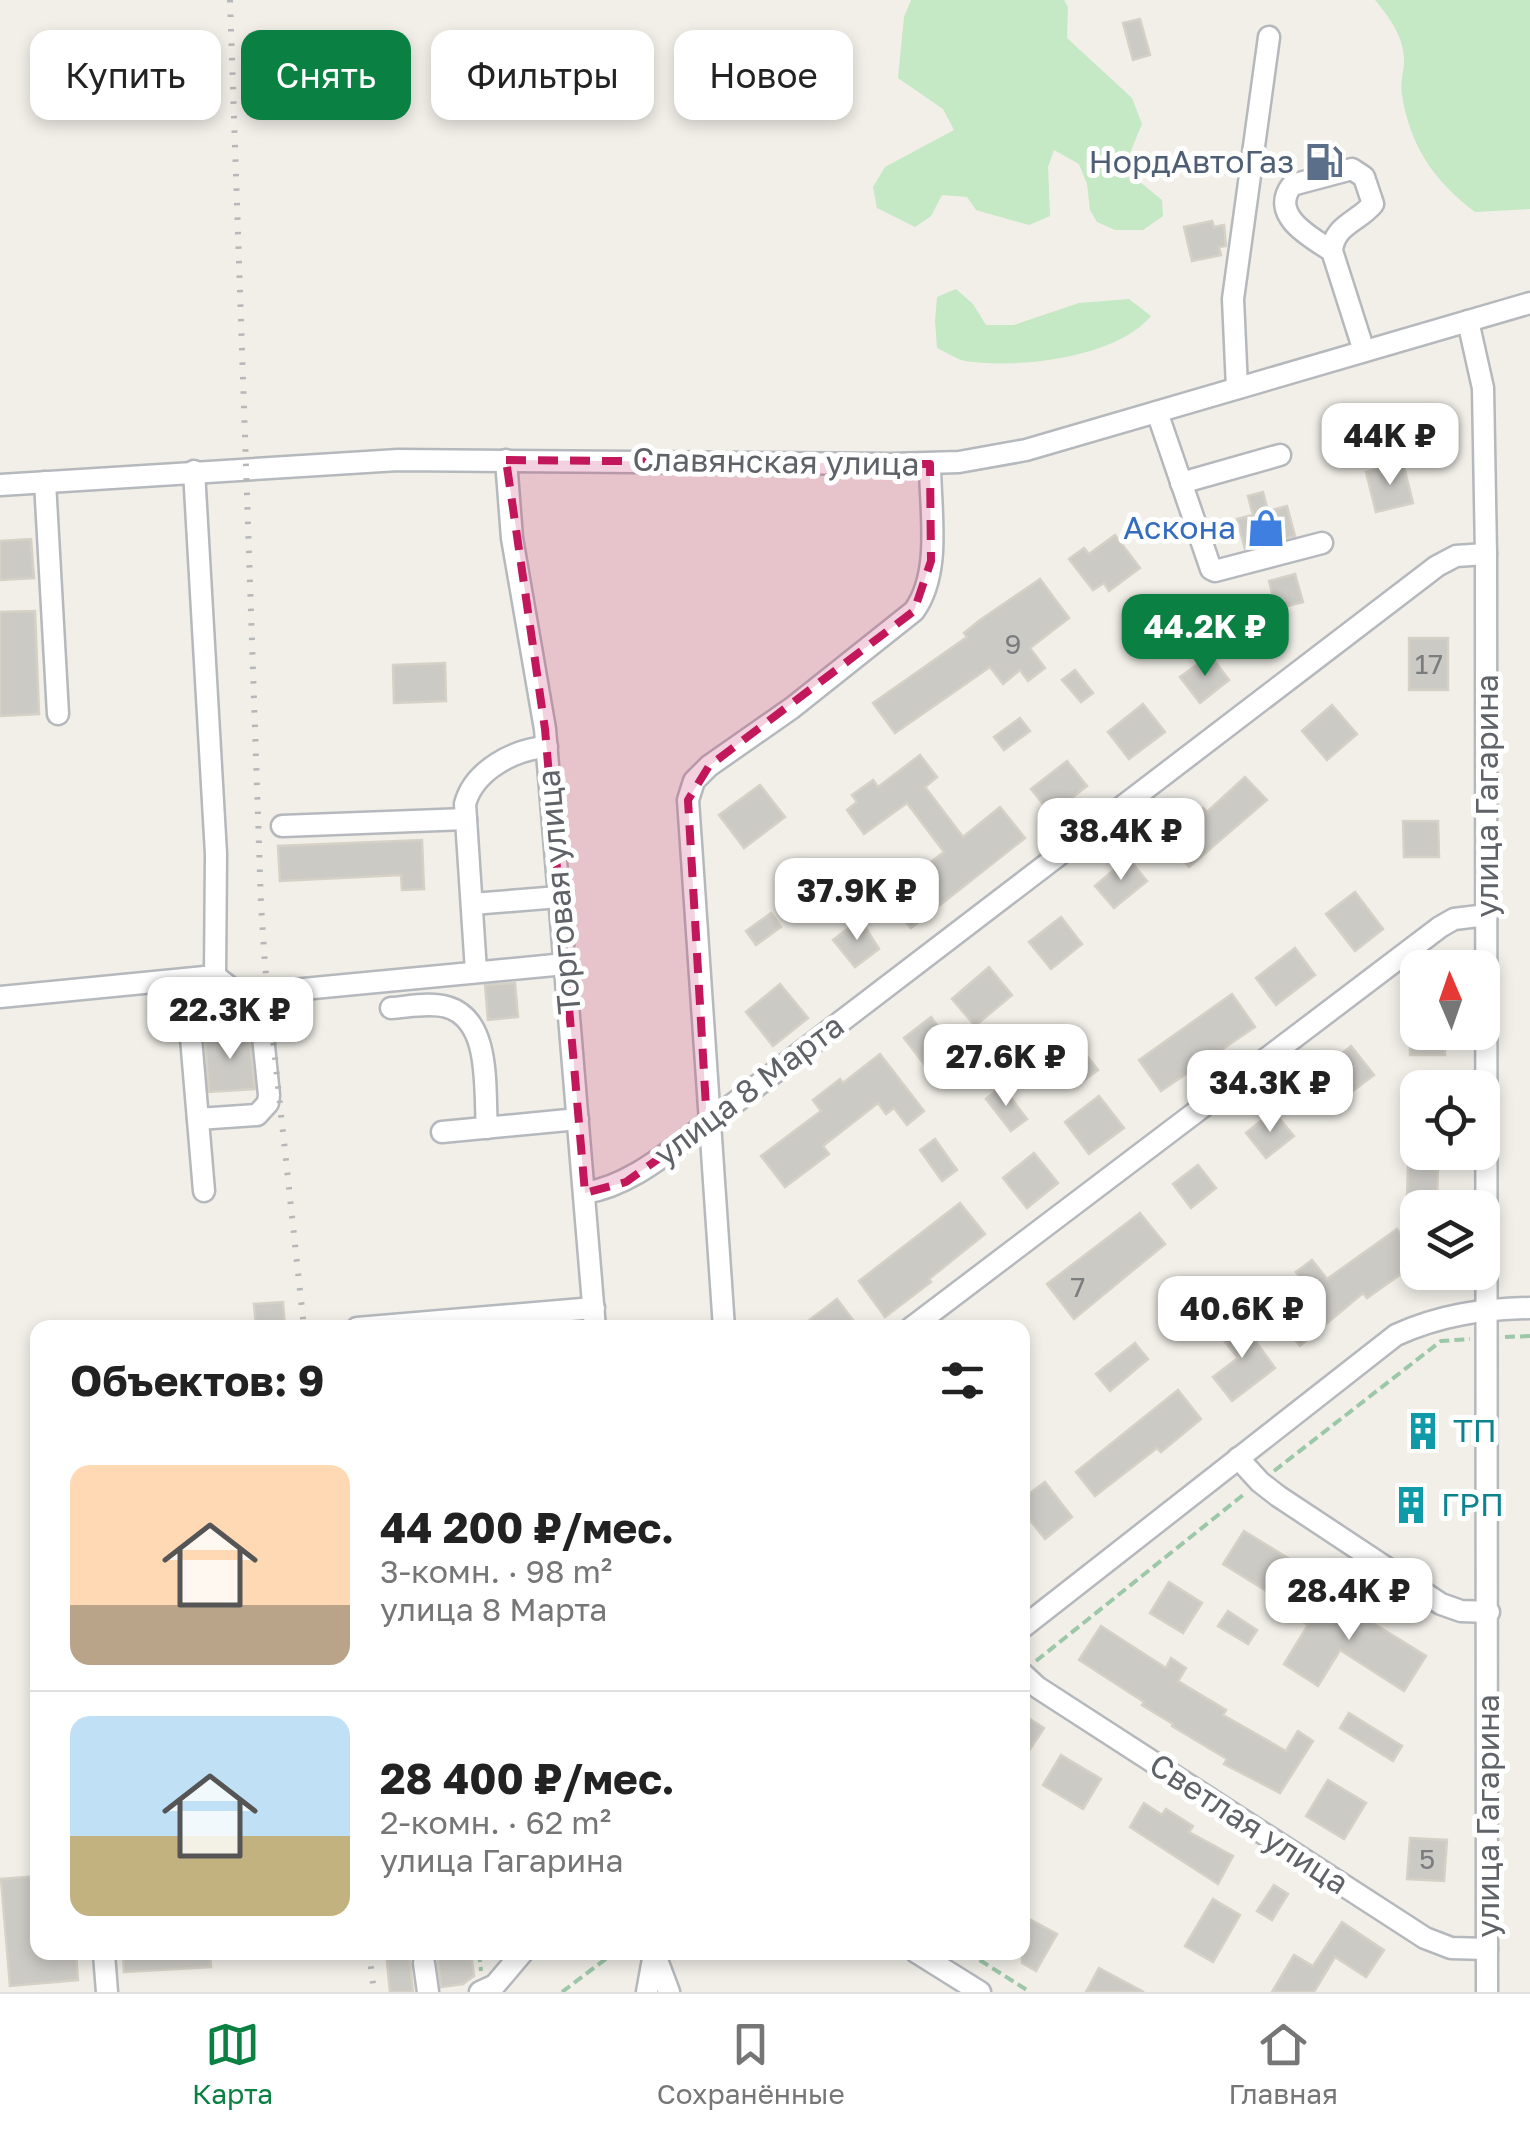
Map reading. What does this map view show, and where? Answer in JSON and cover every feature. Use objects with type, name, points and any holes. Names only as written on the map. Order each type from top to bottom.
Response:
[{"type":"street","points":[[1237,388],[1233,299],[1269,37]]},
{"type":"street","points":[[1332,251],[1292,222],[1287,190],[1292,185],[1352,169],[1364,177],[1373,204],[1341,228],[1332,242],[1332,251],[1364,351]]},
{"type":"street","name":"Славянская улица","points":[[0,485],[398,460],[930,464],[1011,453],[1530,303]]},
{"type":"street","name":"улица Гагарина","points":[[1468,321],[1483,388],[1486,554],[1486,1992]]},
{"type":"street","points":[[1157,412],[1208,563],[1215,572],[1322,543]]},
{"type":"street","points":[[1181,483],[1280,455]]},
{"type":"street","name":"Торговая улица","points":[[506,460],[512,538],[540,684],[594,1318]]},
{"type":"street","points":[[723,1320],[688,800],[694,781],[708,766],[792,708],[914,611],[925,596],[931,562],[930,464]]},
{"type":"street","points":[[194,471],[215,816],[215,976]]},
{"type":"street","points":[[45,482],[58,714]]},
{"type":"street","name":"улица 8 Марта","points":[[584,1193],[626,1182],[708,1124],[1437,566],[1456,556],[1486,554]]},
{"type":"street","points":[[476,971],[466,819],[468,794],[517,751],[546,747]]},
{"type":"street","points":[[282,826],[466,819]]},
{"type":"street","points":[[472,904],[559,897]]},
{"type":"street","points":[[922,1320],[1440,927],[1454,919],[1487,916]]},
{"type":"street","points":[[282,990],[565,964]]},
{"type":"street","points":[[0,997],[215,976],[258,1008],[269,1095],[268,1103],[257,1114],[198,1120]]},
{"type":"street","points":[[186,979],[204,1192]]},
{"type":"street","points":[[391,1008],[449,1007],[474,1026],[479,1040],[487,1128]]},
{"type":"street","points":[[442,1132],[578,1119]]},
{"type":"street","points":[[1030,1622],[1396,1336],[1442,1317],[1488,1309],[1530,1308]]},
{"type":"street","points":[[547,1320],[594,1318]]},
{"type":"street","points":[[1238,1458],[1278,1496],[1440,1604],[1462,1612],[1488,1612]]},
{"type":"street","name":"Светлая улица","points":[[1030,1680],[1425,1938],[1451,1948],[1487,1950]]},
{"type":"street","points":[[104,1960],[107,1992]]},
{"type":"street","points":[[480,1981],[495,1985],[517,1960]]},
{"type":"street","points":[[647,1992],[653,1960]]},
{"type":"street","points":[[657,1960],[669,1992]]},
{"type":"street","points":[[929,1960],[980,1992]]},
{"type":"street","points":[[424,1963],[428,1992]]},
{"type":"path","points":[[1518,1336],[1530,1336]]},
{"type":"path","points":[[562,1992],[604,1960]]},
{"type":"path","points":[[979,1960],[1030,1992]]},
{"type":"highlighted area","points":[[506,460],[930,464],[931,561],[914,611],[709,766],[688,800],[707,1124],[626,1182],[585,1193],[545,729]]},
{"type":"green space","points":[[911,0],[1064,0],[1068,7],[1067,38],[1132,98],[1142,124],[1130,153],[1130,174],[1162,200],[1163,216],[1143,230],[1115,230],[1097,222],[1090,210],[1087,184],[1079,164],[1054,150],[1048,167],[1050,216],[1029,225],[976,210],[967,197],[942,195],[931,216],[915,227],[877,208],[873,187],[885,167],[954,130],[943,109],[898,78],[904,17]]},
{"type":"green space","points":[[1375,0],[1530,0],[1530,209],[1475,212],[1436,175],[1418,146],[1406,113],[1401,87],[1404,54],[1399,37]]},
{"type":"green space","points":[[956,289],[973,304],[986,325],[1014,325],[1079,303],[1129,299],[1151,316],[1115,342],[1091,351],[1038,361],[965,361],[937,348],[937,297]]},
{"type":"building","points":[[1140,19],[1150,55],[1133,60],[1123,23]]},
{"type":"building","points":[[1212,221],[1214,227],[1224,225],[1226,246],[1219,247],[1221,255],[1192,261],[1184,227]]},
{"type":"building","points":[[1403,463],[1413,503],[1376,512],[1366,472]]},
{"type":"building","name":"Аскона","points":[[1263,492],[1268,511],[1287,506],[1295,536],[1245,549],[1237,519],[1253,515],[1248,496]]},
{"type":"building","points":[[1115,535],[1140,568],[1109,591],[1104,583],[1093,590],[1069,559],[1084,548],[1089,554]]},
{"type":"building","points":[[31,539],[34,578],[0,580],[0,541]]},
{"type":"building","points":[[1295,574],[1303,602],[1276,609],[1269,581]]},
{"type":"building","points":[[1040,579],[1069,618],[1030,648],[1045,668],[1028,681],[1020,670],[1003,684],[990,667],[895,733],[873,703],[967,637],[964,633],[980,620]]},
{"type":"building","points":[[35,611],[39,714],[0,716],[0,612]]},
{"type":"building","points":[[1409,638],[1448,638],[1448,690],[1409,690]]},
{"type":"building","points":[[1210,655],[1229,680],[1200,703],[1180,677]]},
{"type":"building","points":[[445,663],[446,701],[394,703],[393,665]]},
{"type":"building","points":[[1075,670],[1093,693],[1081,702],[1062,680]]},
{"type":"building","points":[[1143,704],[1165,732],[1129,759],[1108,732]]},
{"type":"building","points":[[1332,705],[1357,734],[1327,760],[1302,731]]},
{"type":"building","points":[[1020,718],[1030,731],[1004,750],[994,737]]},
{"type":"building","points":[[920,755],[937,777],[925,787],[963,837],[1000,807],[1025,838],[911,928],[885,897],[944,852],[907,803],[864,834],[847,810],[857,802],[852,795],[873,780],[878,787]]},
{"type":"building","points":[[1067,761],[1087,786],[1051,814],[1031,789]]},
{"type":"building","points":[[1245,777],[1267,800],[1189,867],[1165,840],[1203,808],[1207,812]]},
{"type":"building","points":[[760,785],[785,817],[744,848],[719,815]]},
{"type":"building","points":[[1403,821],[1438,821],[1439,857],[1404,857]]},
{"type":"building","points":[[422,840],[424,889],[402,890],[401,875],[280,881],[278,846]]},
{"type":"building","points":[[1128,858],[1147,881],[1114,908],[1095,886]]},
{"type":"building","points":[[1355,892],[1383,929],[1355,951],[1326,914]]},
{"type":"building","points":[[771,913],[781,927],[756,945],[746,931]]},
{"type":"building","points":[[1061,917],[1082,944],[1051,969],[1029,942]]},
{"type":"building","points":[[860,919],[879,949],[855,967],[833,940]]},
{"type":"building","points":[[1295,948],[1315,975],[1276,1005],[1256,978]]},
{"type":"building","points":[[989,967],[1012,995],[975,1026],[952,999]]},
{"type":"building","points":[[515,983],[518,1017],[488,1020],[485,985]]},
{"type":"building","points":[[780,984],[808,1018],[773,1046],[746,1012]]},
{"type":"building","points":[[1232,994],[1255,1027],[1161,1091],[1139,1060]]},
{"type":"building","points":[[931,1017],[951,1044],[924,1064],[904,1038]]},
{"type":"building","points":[[249,1032],[255,1089],[209,1092],[205,1036]]},
{"type":"building","points":[[1070,1034],[1098,1070],[1083,1081],[1055,1045]]},
{"type":"building","points":[[1036,1035],[1046,1048],[1014,1072],[1004,1059]]},
{"type":"building","points":[[1351,1046],[1374,1075],[1350,1093],[1328,1065]]},
{"type":"building","points":[[1410,1050],[1445,1050],[1445,1055],[1410,1055]]},
{"type":"building","points":[[880,1054],[924,1111],[907,1125],[894,1108],[886,1114],[878,1103],[823,1146],[829,1154],[785,1187],[761,1156],[821,1111],[813,1100]]},
{"type":"building","points":[[1002,1086],[1027,1119],[1011,1131],[986,1099]]},
{"type":"building","points":[[1099,1096],[1124,1128],[1089,1154],[1065,1122]]},
{"type":"building","points":[[1273,1111],[1294,1136],[1266,1158],[1246,1133]]},
{"type":"building","points":[[935,1139],[957,1170],[942,1181],[920,1150]]},
{"type":"building","points":[[1034,1153],[1058,1183],[1027,1208],[1003,1178]]},
{"type":"building","points":[[1198,1165],[1216,1188],[1191,1208],[1173,1184]]},
{"type":"building","points":[[1408,1170],[1438,1170],[1437,1190],[1407,1190]]},
{"type":"building","points":[[960,1203],[985,1234],[885,1317],[859,1281]]},
{"type":"building","points":[[1140,1213],[1165,1244],[1074,1319],[1047,1284]]},
{"type":"building","points":[[1397,1229],[1400,1275],[1367,1298],[1363,1293],[1300,1346],[1274,1312],[1307,1286],[1296,1272],[1312,1260],[1327,1279]]},
{"type":"building","points":[[837,1299],[853,1320],[809,1320]]},
{"type":"building","points":[[283,1302],[284,1320],[255,1320],[254,1304]]},
{"type":"building","points":[[1238,1317],[1275,1368],[1232,1401],[1213,1377],[1238,1358],[1218,1333]]},
{"type":"building","points":[[1135,1343],[1148,1359],[1110,1391],[1096,1374]]},
{"type":"building","points":[[1178,1390],[1201,1419],[1161,1452],[1157,1448],[1095,1496],[1076,1472]]},
{"type":"building","points":[[1045,1482],[1072,1517],[1045,1539],[1030,1520],[1030,1493]]},
{"type":"building","points":[[1244,1531],[1291,1560],[1270,1593],[1223,1564]]},
{"type":"building","points":[[1169,1582],[1202,1603],[1183,1633],[1150,1613]]},
{"type":"building","points":[[1317,1585],[1426,1656],[1404,1691],[1340,1650],[1318,1686],[1284,1664],[1308,1625],[1297,1618]]},
{"type":"building","points":[[1228,1611],[1257,1630],[1248,1644],[1218,1626]]},
{"type":"building","points":[[1101,1626],[1166,1668],[1171,1658],[1186,1668],[1178,1681],[1226,1710],[1223,1715],[1286,1751],[1298,1731],[1313,1741],[1280,1793],[1224,1764],[1227,1759],[1172,1726],[1142,1705],[1144,1702],[1079,1660]]},
{"type":"building","points":[[1349,1713],[1402,1746],[1393,1761],[1340,1728]]},
{"type":"building","points":[[1030,1719],[1044,1728],[1030,1749]]},
{"type":"building","points":[[1061,1755],[1101,1779],[1083,1809],[1043,1785]]},
{"type":"building","points":[[1328,1780],[1366,1803],[1344,1839],[1306,1816]]},
{"type":"building","points":[[1144,1803],[1162,1815],[1166,1809],[1193,1826],[1189,1832],[1233,1856],[1218,1884],[1130,1827]]},
{"type":"building","points":[[1410,1838],[1447,1840],[1444,1881],[1407,1879]]},
{"type":"building","points":[[30,1877],[30,1960],[77,1960],[78,1980],[10,1986],[1,1879]]},
{"type":"building","points":[[1274,1885],[1288,1894],[1272,1920],[1257,1911]]},
{"type":"building","points":[[1213,1899],[1240,1915],[1213,1962],[1185,1946]]},
{"type":"building","points":[[1030,1919],[1057,1934],[1036,1971],[1022,1963],[1030,1960]]},
{"type":"building","points":[[1342,1922],[1384,1950],[1366,1977],[1335,1957],[1314,1992],[1272,1992],[1294,1955],[1313,1966]]},
{"type":"building","points":[[123,1960],[211,1960],[211,1967],[124,1972]]},
{"type":"building","points":[[387,1960],[410,1960],[413,1992],[390,1992]]},
{"type":"building","points":[[438,1960],[472,1960],[474,1976],[463,1984],[441,1987]]},
{"type":"building","points":[[1099,1968],[1144,1992],[1086,1992]]},
{"type":"railway","points":[[230,0],[261,904],[303,1320]]},
{"type":"railway","points":[[370,1960],[374,1992]]},
{"type":"place","name":"НордАвтоГаз","points":[[1324,162]]},
{"type":"place","name":"Аскона","points":[[1266,528]]},
{"type":"place","name":"ТП","points":[[1423,1431]]},
{"type":"place","name":"ГРП","points":[[1411,1505]]}]
